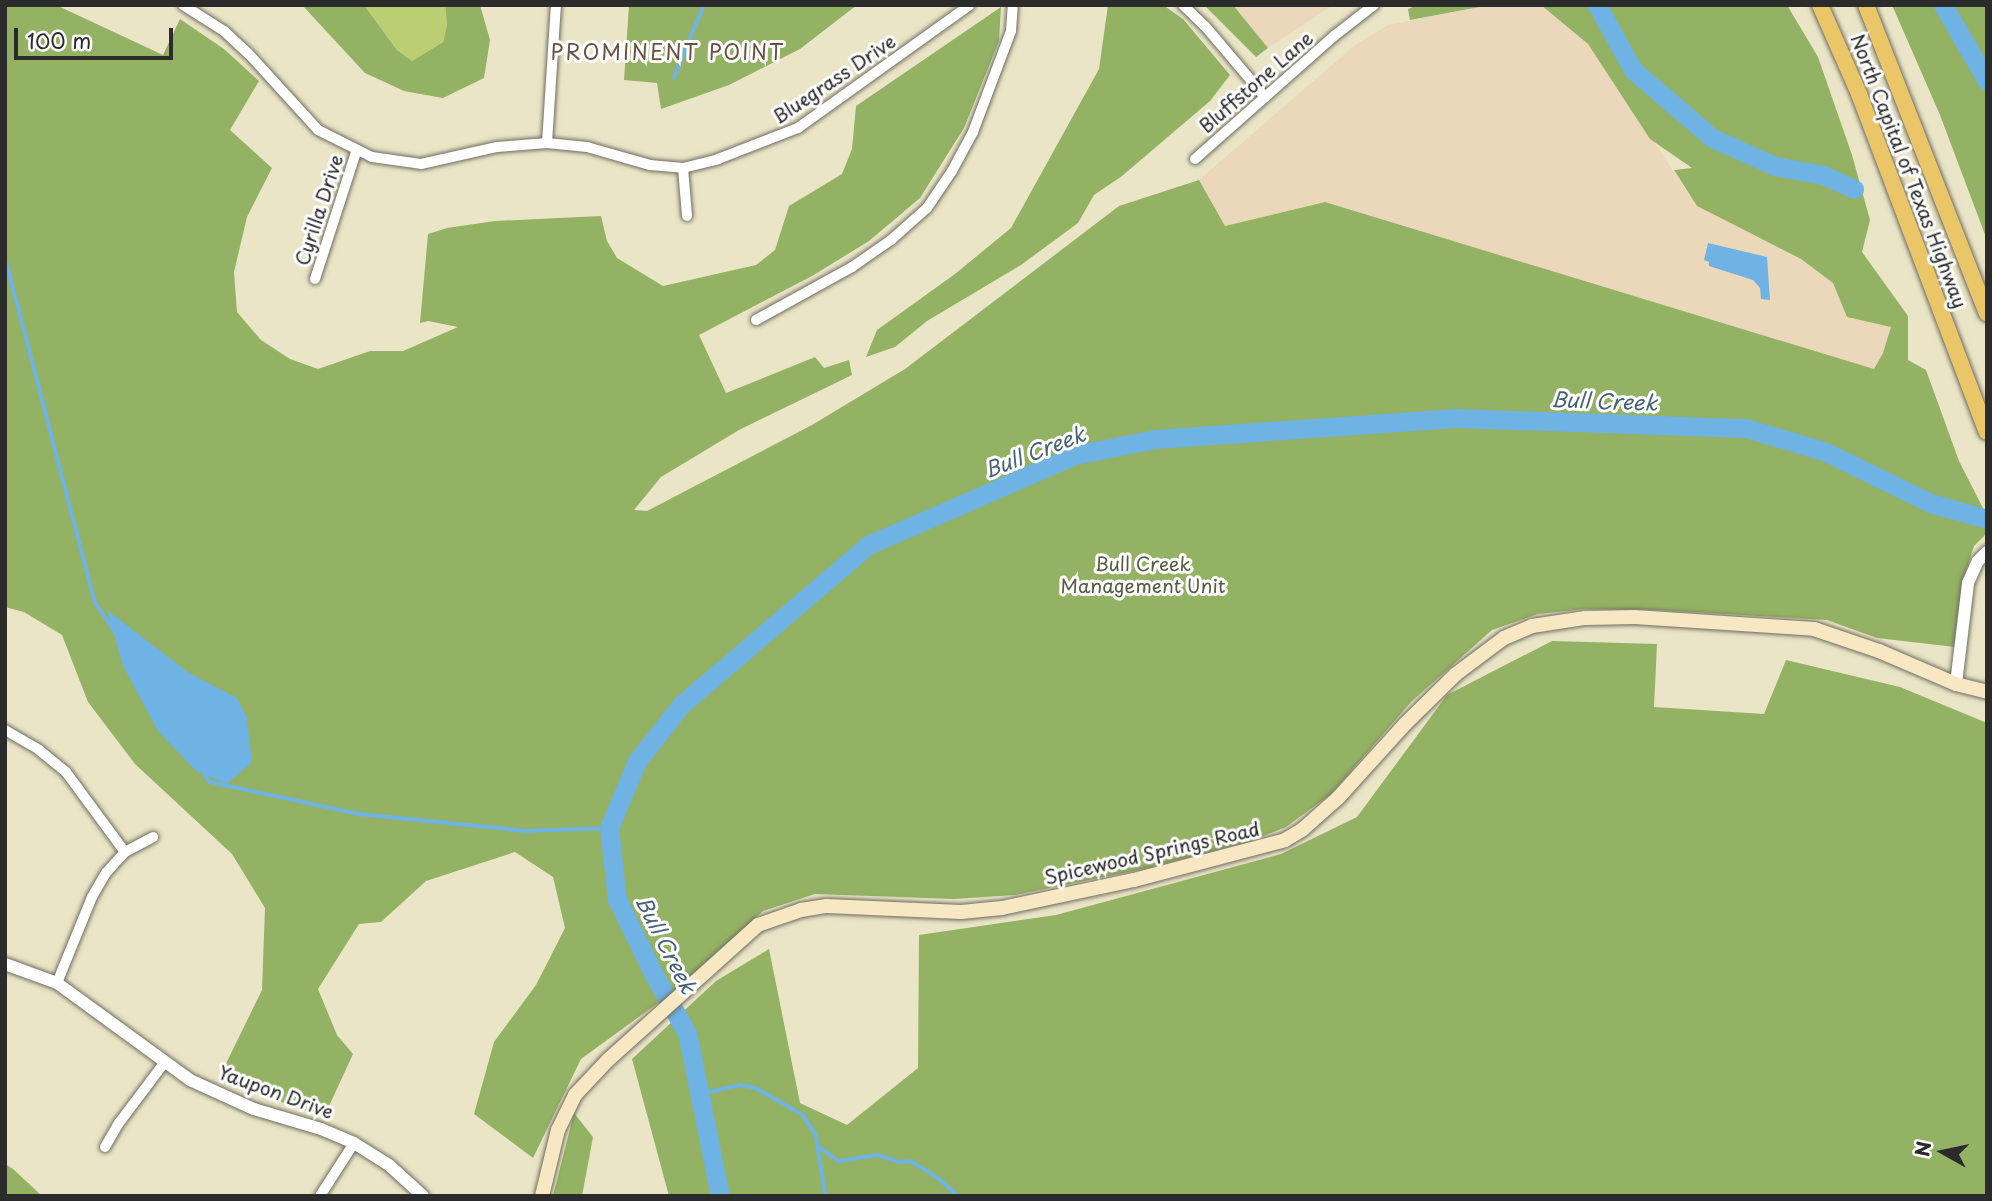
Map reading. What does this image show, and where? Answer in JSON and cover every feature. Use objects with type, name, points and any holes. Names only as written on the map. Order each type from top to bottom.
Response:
[{"type":"highway","name":"North Capital of Texas Highway","points":[[1820,5],[1859,94],[1987,432]]},
{"type":"highway","name":"North Capital of Texas Highway","points":[[1866,5],[1987,313]]},
{"type":"main road","name":"Spicewood Springs Road","points":[[542,1196],[558,1130],[576,1095],[608,1059],[758,925],[801,910],[827,906],[961,912],[1002,908],[1134,880],[1285,840],[1303,829],[1338,798],[1405,724],[1456,674],[1504,638],[1532,626],[1585,618],[1635,617],[1814,629],[1956,684],[1987,692]]},
{"type":"street","name":"Bluegrass Drive","points":[[183,5],[203,16],[240,46],[318,130],[356,152],[393,162],[421,164],[497,147],[547,143],[587,147],[650,165],[683,168],[718,159],[798,128],[970,5]]},
{"type":"street","points":[[547,143],[556,5]]},
{"type":"street","points":[[756,320],[852,267],[891,240],[927,208],[952,171],[973,132],[1011,31],[1013,5]]},
{"type":"street","points":[[1183,5],[1205,26],[1265,97]]},
{"type":"street","name":"Bluffstone Lane","points":[[1195,159],[1374,5]]},
{"type":"street","name":"Cyrilla Drive","points":[[315,279],[356,152]]},
{"type":"street","points":[[683,168],[687,216]]},
{"type":"street","points":[[1956,684],[1968,583],[1978,561],[1987,552]]},
{"type":"street","points":[[5,730],[39,750],[66,772],[125,852]]},
{"type":"street","points":[[57,983],[92,897],[106,873],[125,852],[152,836]]},
{"type":"street","name":"Yaupon Drive","points":[[5,964],[57,983],[190,1080],[233,1100],[354,1143],[389,1165],[424,1196]]},
{"type":"street","points":[[105,1147],[119,1123],[166,1062]]},
{"type":"street","points":[[320,1196],[354,1143]]},
{"type":"shaded area","points":[[1233,5],[1333,5],[1268,48]]},
{"type":"shaded area","points":[[1490,5],[1541,5],[1588,44],[1697,206],[1801,259],[1833,283],[1847,317],[1892,327],[1874,369],[1325,202],[1225,226],[1199,180],[1355,45],[1388,25]]},
{"type":"green space","name":"Bull Creek Management Unit","points":[[5,5],[56,5],[163,55],[180,19],[224,49],[259,81],[230,130],[272,168],[247,217],[234,272],[237,312],[261,340],[290,359],[318,369],[370,351],[403,351],[458,327],[428,321],[420,323],[428,234],[447,228],[495,221],[601,216],[607,241],[617,258],[663,286],[756,265],[775,250],[789,206],[842,174],[852,149],[856,106],[1001,7],[999,41],[964,128],[920,198],[869,241],[812,276],[699,335],[726,393],[815,357],[824,368],[849,360],[852,375],[739,430],[661,477],[634,510],[647,511],[812,425],[905,369],[1119,206],[1199,180],[1225,226],[1325,202],[1874,369],[1883,353],[1891,327],[1847,317],[1833,283],[1801,259],[1697,206],[1674,170],[1692,168],[1650,139],[1588,44],[1541,5],[1787,5],[1818,57],[1852,155],[1870,220],[1862,252],[1908,316],[1908,360],[1926,370],[1959,461],[1987,516],[1987,533],[1974,546],[1963,581],[1955,647],[1877,638],[1827,620],[1658,610],[1584,609],[1538,614],[1492,630],[1411,702],[1331,794],[1286,827],[1251,841],[1148,868],[1015,895],[954,899],[815,894],[763,911],[673,992],[581,1059],[533,1158],[474,1114],[494,1042],[536,985],[565,928],[553,877],[515,852],[426,881],[381,922],[359,924],[318,989],[337,1035],[353,1054],[324,1117],[218,1080],[262,990],[265,908],[232,854],[135,764],[88,702],[62,635],[24,612],[5,607]]},
{"type":"green space","points":[[302,5],[364,5],[397,50],[412,61],[443,42],[447,25],[445,5],[480,5],[490,40],[484,78],[443,98],[404,91],[365,73]]},
{"type":"green space","points":[[364,5],[445,5],[447,25],[443,42],[412,61],[397,50]]},
{"type":"green space","points":[[629,5],[857,5],[800,49],[729,85],[661,109],[657,83],[624,80]]},
{"type":"green space","points":[[1108,5],[1163,5],[1183,19],[1230,75],[1210,101],[1122,176],[1094,195],[1078,223],[1021,265],[927,321],[895,347],[866,357],[877,330],[955,274],[1011,228],[1099,69]]},
{"type":"green space","points":[[1204,5],[1233,5],[1268,48],[1256,57]]},
{"type":"green space","points":[[1418,5],[1490,5],[1410,20],[1408,9]]},
{"type":"green space","points":[[1892,5],[1987,5],[1987,240],[1940,115]]},
{"type":"green space","points":[[1552,641],[1657,644],[1654,707],[1764,714],[1786,660],[1900,687],[1987,723],[1987,1196],[669,1196],[632,1059],[716,981],[769,949],[800,1103],[847,1125],[918,1068],[919,935],[1056,915],[1281,854],[1357,817],[1447,695]]},
{"type":"green space","points":[[574,1113],[593,1137],[582,1196],[553,1196]]},
{"type":"green space","points":[[5,1164],[13,1169],[42,1196],[5,1196]]},
{"type":"water","points":[[1708,243],[1767,257],[1770,300],[1761,299],[1760,288],[1753,280],[1709,266],[1709,262],[1704,260]]},
{"type":"water","points":[[107,610],[189,673],[237,698],[247,718],[252,762],[227,784],[196,771],[158,731],[123,666]]},
{"type":"waterway","points":[[674,78],[704,5]]},
{"type":"waterway","points":[[1597,5],[1633,70],[1712,138],[1775,166],[1823,175],[1854,189]]},
{"type":"waterway","points":[[1943,5],[1987,81]]},
{"type":"waterway","points":[[5,256],[95,602],[115,632]]},
{"type":"waterway","name":"Bull Creek","points":[[720,1196],[687,1033],[654,975],[617,899],[609,828],[637,761],[682,704],[868,545],[1075,455],[1155,439],[1456,418],[1746,428],[1826,452],[1930,503],[1987,519]]},
{"type":"waterway","points":[[205,774],[210,782],[359,814],[525,831],[609,828]]},
{"type":"waterway","points":[[699,1094],[740,1085],[756,1088],[803,1115],[816,1135],[826,1196]]},
{"type":"waterway","points":[[818,1146],[839,1161],[877,1155],[900,1162],[911,1161],[937,1177],[958,1196]]},
{"type":"district","name":"PROMINENT POINT","points":[[668,51]]}]
